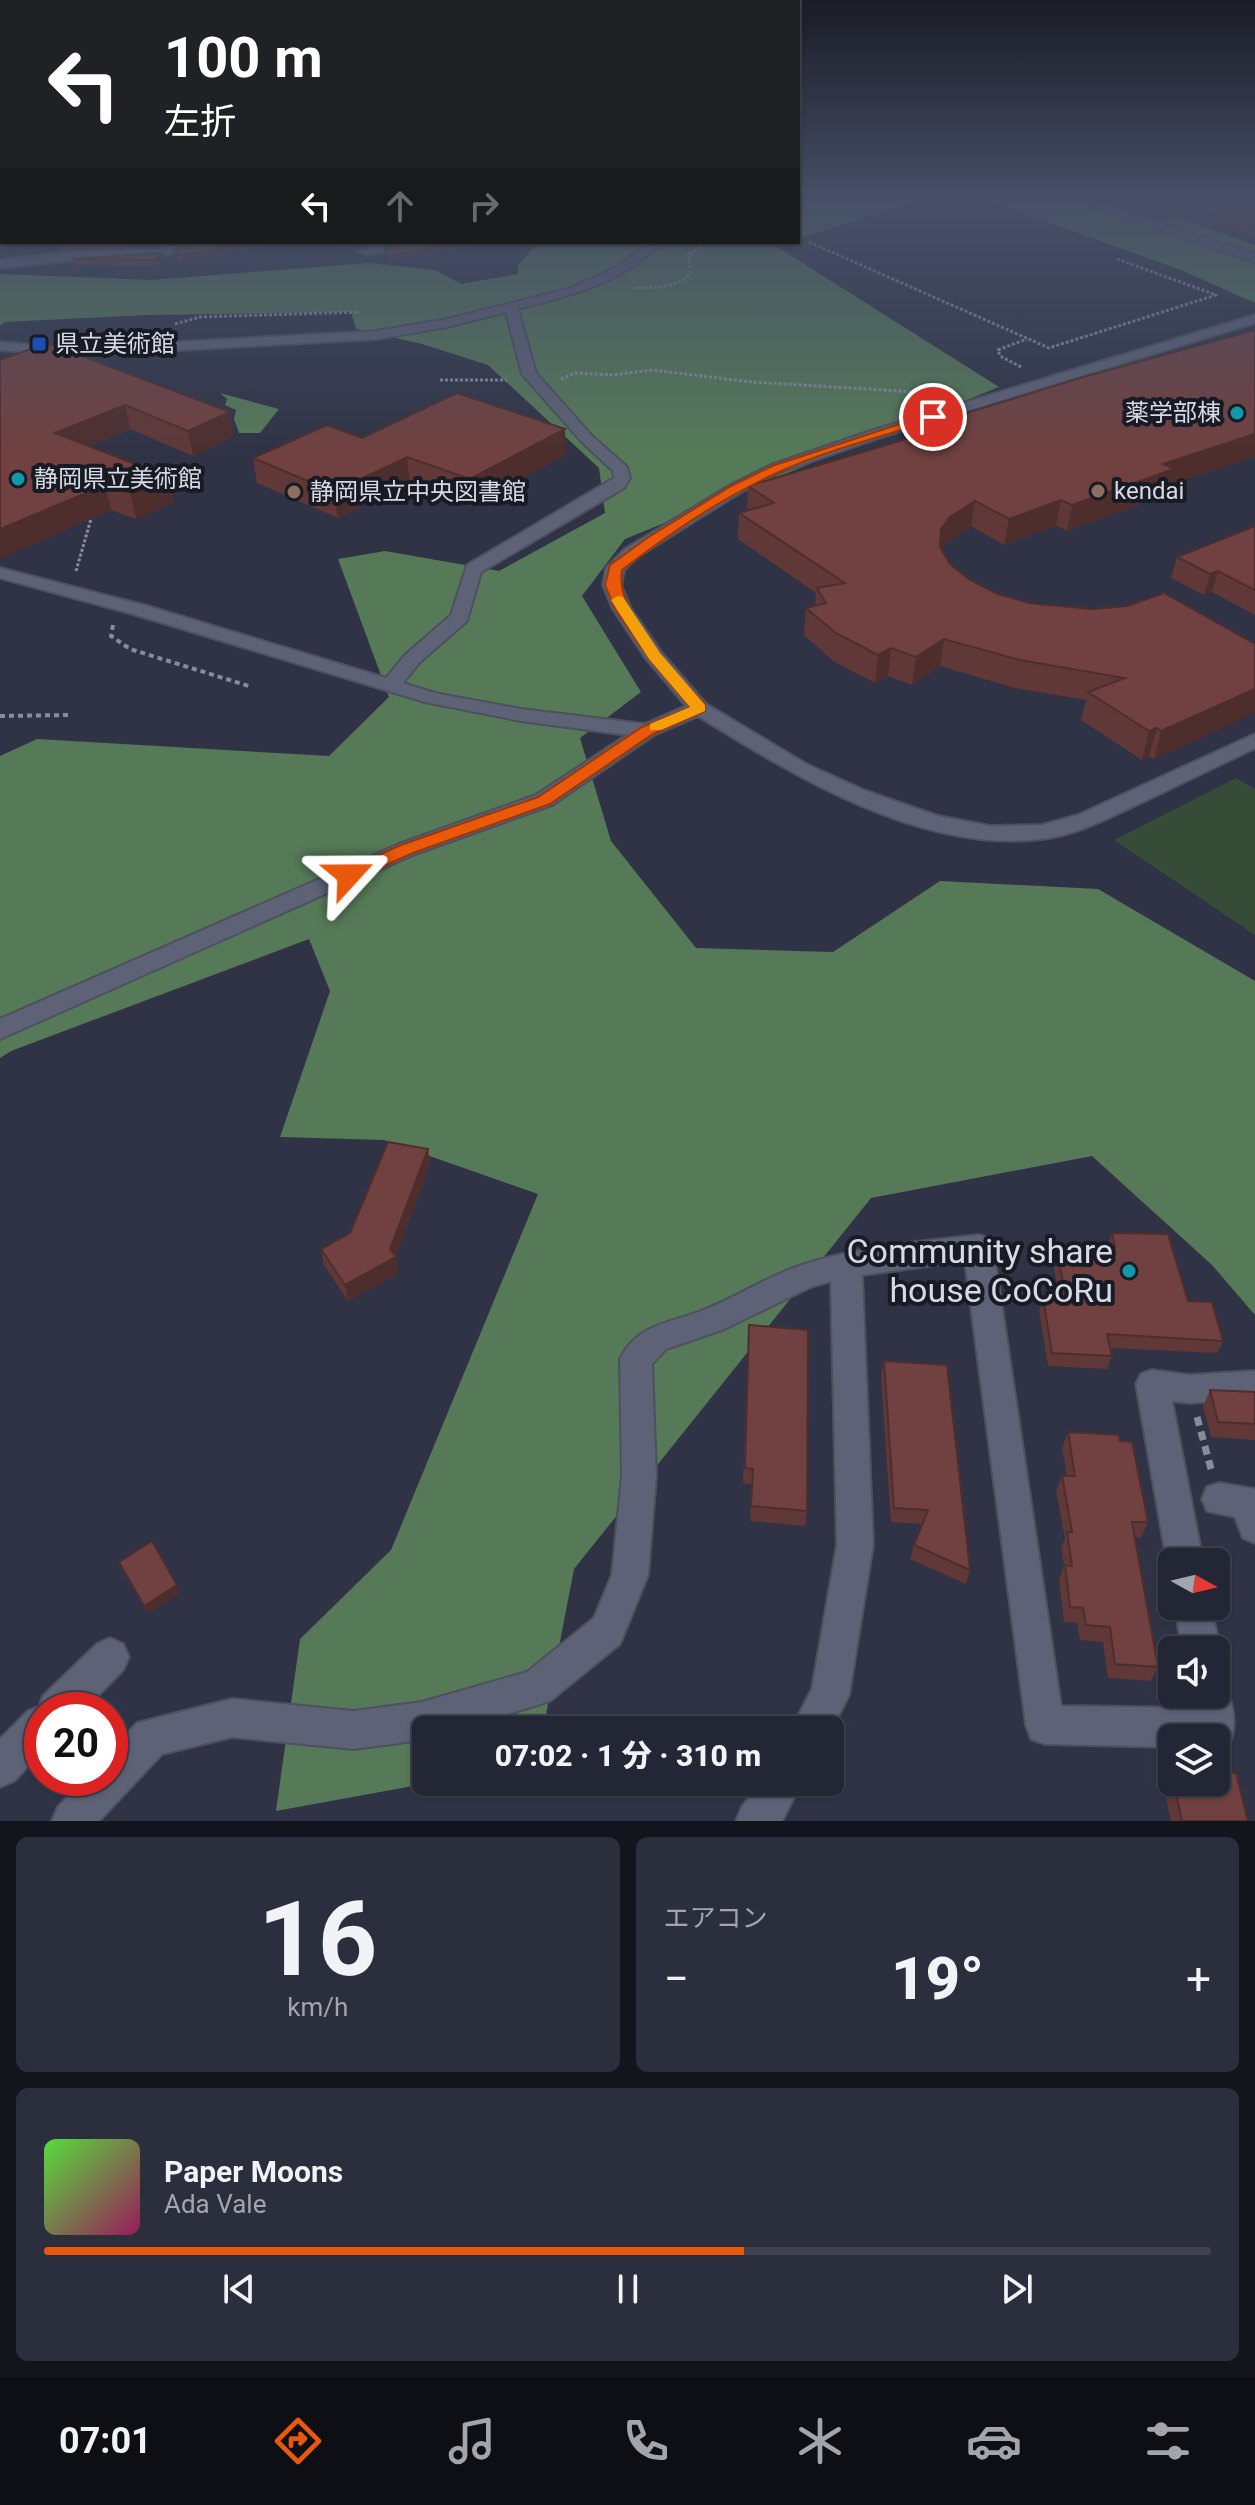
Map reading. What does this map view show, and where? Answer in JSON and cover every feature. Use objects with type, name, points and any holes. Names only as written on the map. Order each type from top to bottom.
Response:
[{"type":"street","points":[[0,364],[62,352],[364,337],[511,308],[593,285]]},
{"type":"street","points":[[392,684],[412,659],[460,617],[473,569],[618,485],[622,478],[621,470],[586,438],[529,374],[511,308]]},
{"type":"street","points":[[1255,319],[876,434],[777,468],[710,504],[631,553],[615,568],[612,585],[622,609],[654,656],[699,708],[798,769],[858,796],[933,822],[990,833],[1043,832],[1086,820],[1255,740]]},
{"type":"street","points":[[0,346],[62,352]]},
{"type":"street","points":[[0,573],[127,606],[432,698],[521,715],[647,731]]},
{"type":"street","points":[[0,1030],[407,849],[544,800],[647,731],[699,708]]},
{"type":"street","points":[[72,1821],[151,1737],[232,1718],[354,1730],[422,1721],[537,1688],[607,1631],[630,1575],[639,1476],[636,1359],[655,1339],[711,1321],[803,1277],[846,1264],[978,1247],[1045,1725],[1216,1728],[1212,1708]]},
{"type":"street","points":[[818,1716],[830,1695],[855,1545],[846,1264]]},
{"type":"street","points":[[1182,1548],[1152,1384],[1189,1389],[1255,1385]]},
{"type":"street","points":[[1219,1499],[1247,1502],[1255,1526]]},
{"type":"street","points":[[75,1692],[110,1657]]},
{"type":"street","points":[[0,1767],[24,1743]]},
{"type":"street","points":[[756,1821],[774,1796]]},
{"type":"path","points":[[906,285],[1049,348],[1216,295],[1188,285]]},
{"type":"path","points":[[1109,329],[1121,333]]},
{"type":"path","points":[[1088,335],[1101,340]]},
{"type":"path","points":[[1027,339],[998,350],[1000,356],[1050,381]]},
{"type":"path","points":[[440,380],[557,380],[575,373],[612,375],[652,370],[752,382],[933,393]]},
{"type":"path","points":[[68,591],[91,519]]},
{"type":"path","points":[[127,606],[114,616],[111,636],[130,649],[252,687]]},
{"type":"path","points":[[0,716],[70,715]]},
{"type":"path","points":[[1189,1389],[1219,1499]]},
{"type":"green space","points":[[0,285],[837,285],[999,387],[625,539],[582,596],[641,692],[580,738],[611,841],[696,948],[833,952],[940,881],[1098,889],[1255,981],[1255,1315],[1212,1265],[1092,1156],[871,1198],[574,1569],[546,1716],[412,1716],[412,1786],[276,1811],[300,1639],[391,1550],[538,1194],[384,1140],[280,1137],[330,991],[309,939],[11,1051],[0,1058],[0,756],[37,739],[329,756],[389,697],[338,559],[385,551],[499,571],[605,513],[599,468],[488,365],[422,344],[356,329],[351,312],[146,315],[5,322],[0,326]]},
{"type":"green space","points":[[1215,285],[1255,285],[1255,303]]},
{"type":"green space","points":[[220,393],[279,409],[260,433],[239,433],[234,419],[236,410],[225,405],[227,399]]},
{"type":"green space","points":[[1236,778],[1255,789],[1255,935],[1114,840]]},
{"type":"building","points":[[1255,330],[1255,434],[1163,464],[1174,469],[1072,505],[1061,500],[1009,519],[975,501],[950,517],[941,529],[940,547],[950,564],[970,580],[998,594],[1029,603],[1092,609],[1127,606],[1164,593],[1255,644],[1255,689],[1161,731],[1157,728],[1149,731],[1088,692],[1125,678],[1020,660],[944,639],[916,657],[891,648],[878,655],[836,633],[806,608],[826,603],[817,588],[845,583],[739,513],[774,503],[748,486],[957,424],[947,419],[1080,378]]},
{"type":"building","points":[[47,343],[230,412],[188,431],[125,405],[55,433],[169,477],[130,493],[105,485],[0,529],[0,360]]},
{"type":"building","points":[[457,393],[565,429],[470,479],[407,457],[334,492],[253,458],[327,425],[362,438]]},
{"type":"building","points":[[1255,526],[1255,590],[1218,571],[1210,574],[1177,557]]},
{"type":"building","points":[[388,1142],[428,1149],[390,1249],[396,1257],[345,1285],[321,1249],[350,1233]]},
{"type":"building","points":[[1112,1233],[1168,1234],[1188,1301],[1212,1302],[1223,1341],[1107,1334],[1112,1356],[1052,1353],[1043,1298],[1066,1299],[1056,1245],[1115,1247]]},
{"type":"building","points":[[749,1325],[808,1330],[807,1511],[751,1506],[753,1469],[745,1468]]},
{"type":"building","points":[[884,1361],[947,1365],[970,1570],[914,1545],[928,1510],[894,1508]]},
{"type":"building","points":[[1210,1390],[1255,1392],[1255,1424],[1218,1422]]},
{"type":"building","points":[[1068,1432],[1119,1435],[1120,1441],[1132,1442],[1148,1522],[1132,1522],[1158,1667],[1115,1664],[1110,1627],[1086,1625],[1083,1608],[1070,1607],[1065,1565],[1072,1566],[1067,1532],[1072,1532],[1062,1476],[1075,1476]]},
{"type":"building","points":[[152,1541],[177,1585],[144,1606],[119,1562]]},
{"type":"building","points":[[1230,1773],[1236,1773],[1248,1821],[1182,1821],[1176,1796],[1230,1796]]},
{"type":"slow traffic","points":[[618,600],[654,656],[699,708],[656,727]]},
{"type":"place","name":"県立美術館","points":[[39,344]]},
{"type":"place","name":"薬学部棟","points":[[1237,413]]},
{"type":"place","name":"静岡県立美術館","points":[[18,479]]},
{"type":"place","name":"kendai","points":[[1098,491]]},
{"type":"place","name":"静岡県立中央図書館","points":[[294,492]]},
{"type":"place","name":"Community share house CoCoRu","points":[[1129,1271]]},
{"type":"route","points":[[349,875],[407,849],[544,800],[647,731],[699,708],[654,656],[622,609],[612,585],[615,568],[652,540],[735,489],[777,468],[933,417]]}]
